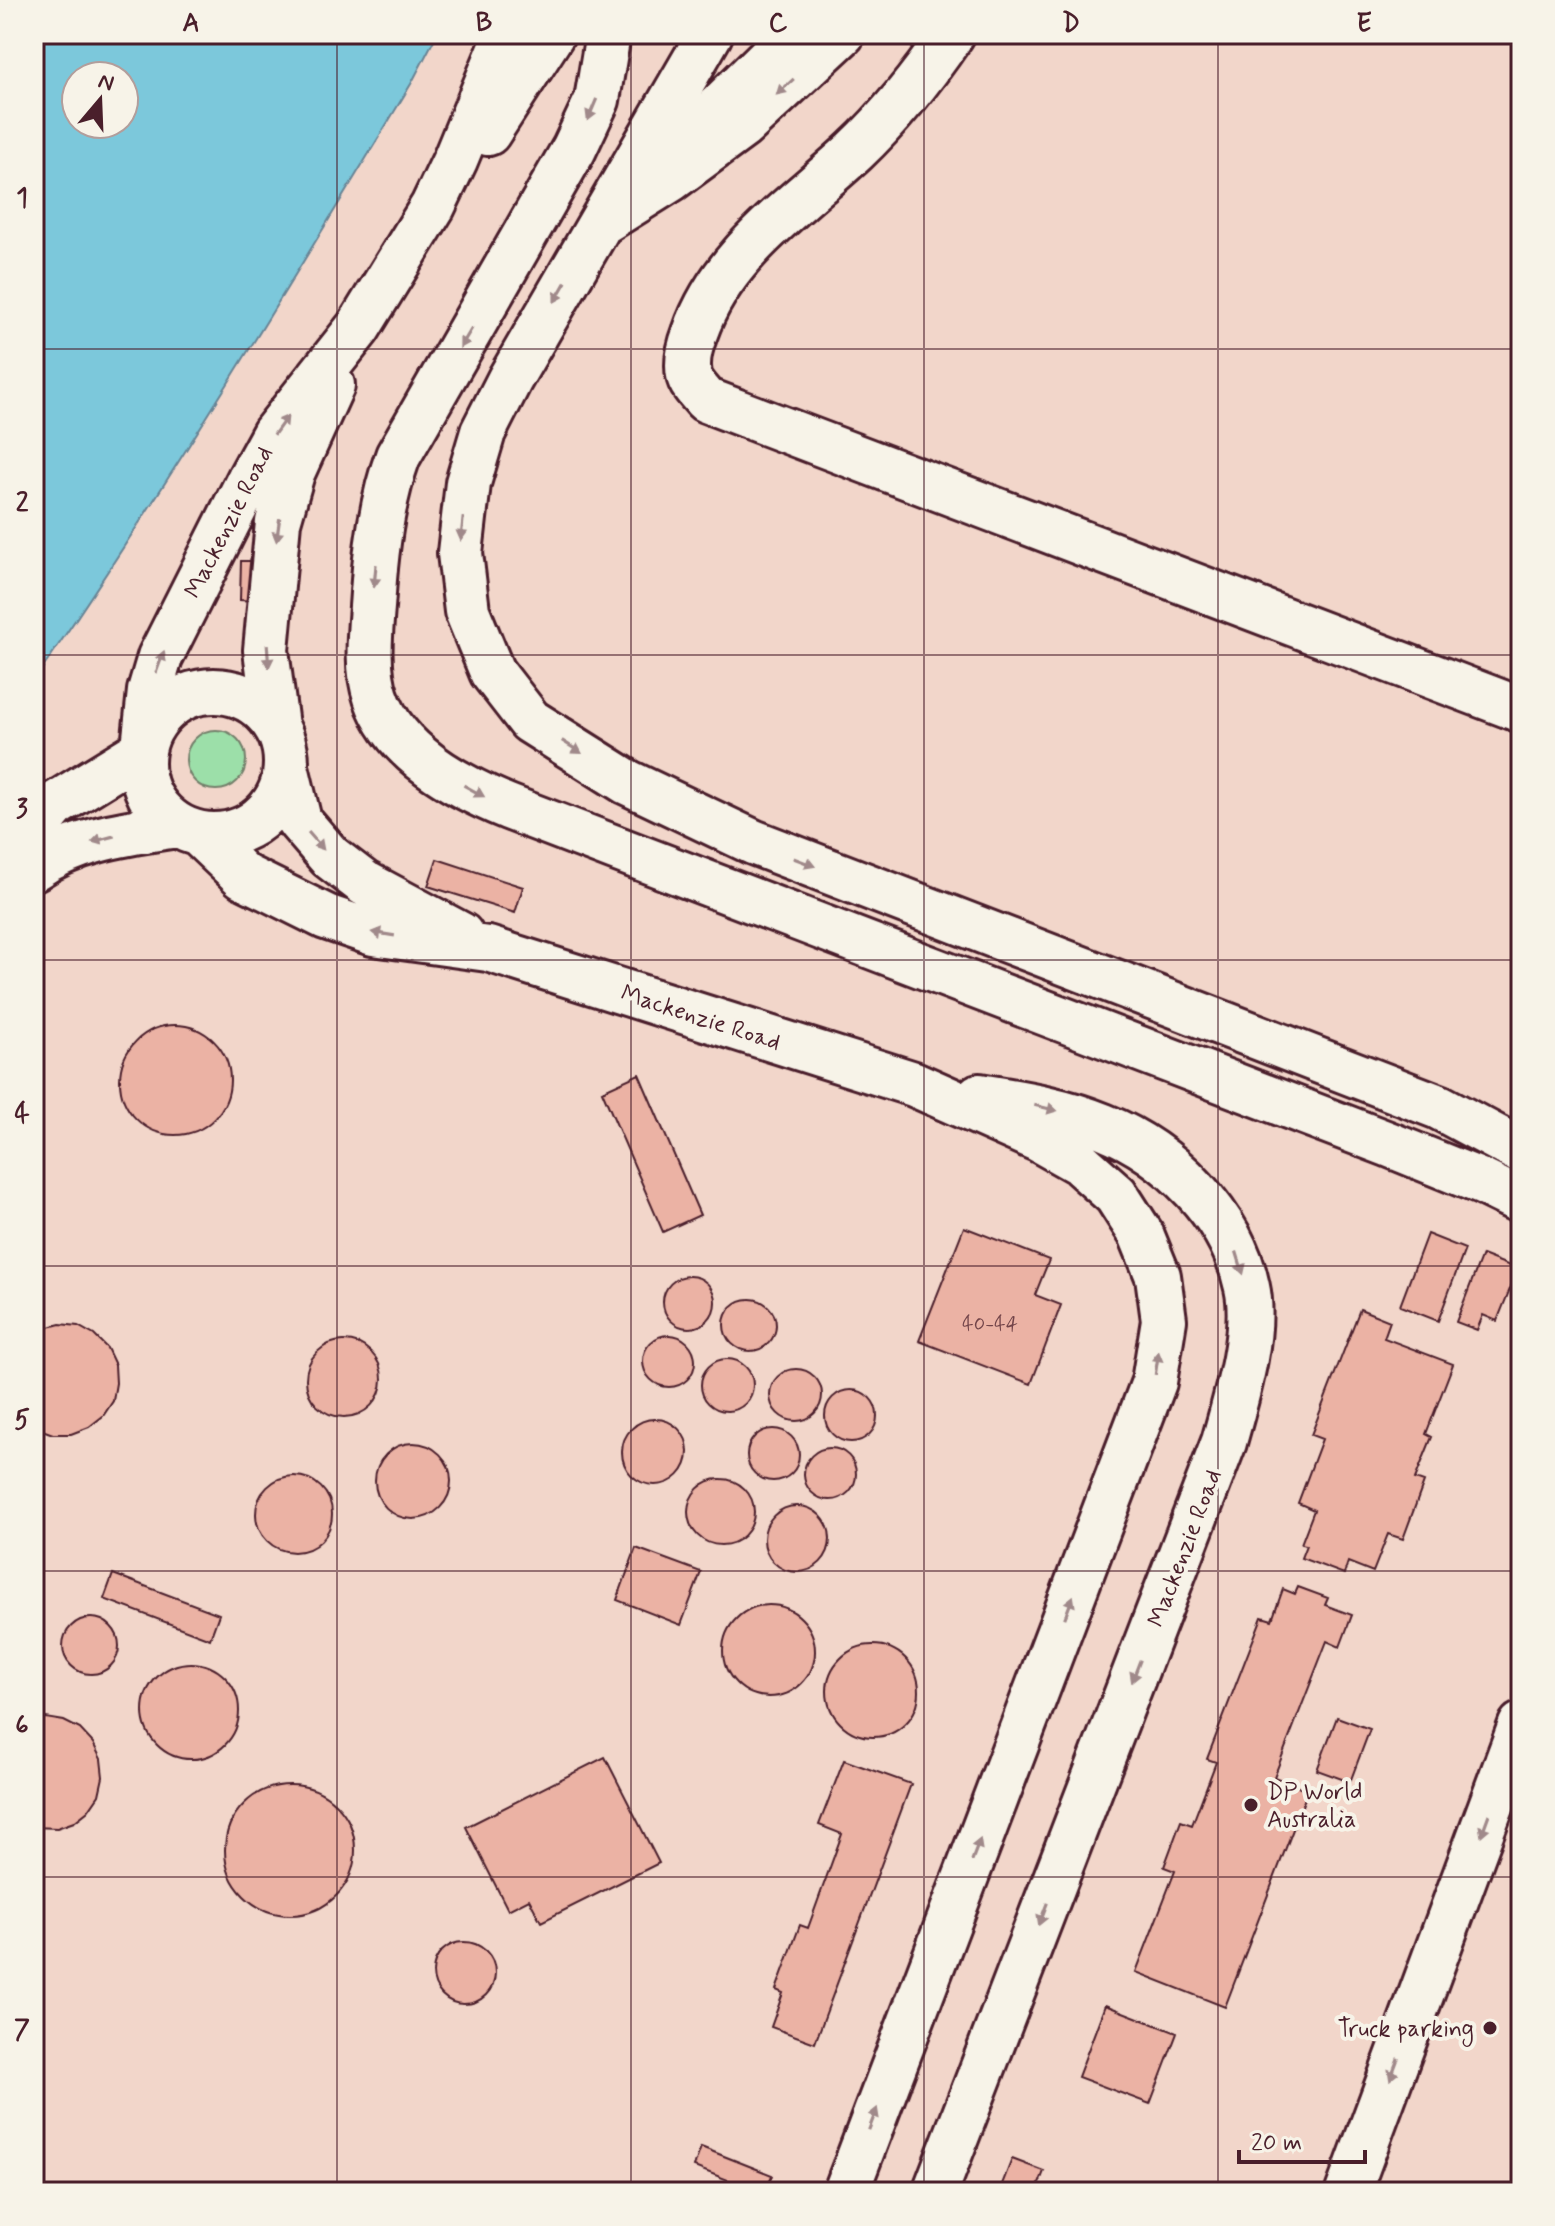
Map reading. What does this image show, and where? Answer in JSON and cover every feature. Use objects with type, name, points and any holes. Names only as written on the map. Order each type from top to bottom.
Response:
[{"type":"street","name":"Mackenzie Road","points":[[479,128],[507,34]]},
{"type":"street","name":"Mackenzie Road","points":[[143,744],[150,691],[160,657],[274,434],[358,328],[479,128],[552,34]]},
{"type":"street","points":[[608,34],[597,100],[574,149],[398,456],[389,480],[374,574],[370,650],[376,696],[393,729],[413,752],[481,796],[1388,1144],[1521,1201]]},
{"type":"street","points":[[599,224],[683,34]]},
{"type":"street","points":[[710,34],[483,432],[468,483],[460,553],[467,611],[492,672],[530,721],[627,782],[753,842],[1439,1107],[1521,1151]]},
{"type":"street","points":[[599,224],[732,34]]},
{"type":"street","points":[[599,224],[762,34]]},
{"type":"street","points":[[599,224],[793,34]]},
{"type":"street","points":[[599,224],[671,179],[743,126],[842,34]]},
{"type":"street","points":[[952,34],[929,69],[857,149],[763,233],[720,280],[701,315],[689,348],[689,377],[706,400],[1521,710]]},
{"type":"street","name":"Mackenzie Road","points":[[276,726],[266,650],[278,522],[292,473],[358,328]]},
{"type":"street","points":[[34,868],[59,852],[129,832],[189,830],[220,836],[240,831],[257,822],[272,807],[282,790],[287,771],[285,747],[276,726],[261,708],[241,695],[218,690],[195,692],[174,702],[157,718],[143,744],[142,773],[148,794],[160,812],[189,830]]},
{"type":"street","points":[[34,830],[56,804],[143,744]]},
{"type":"street","name":"Mackenzie Road","points":[[287,771],[299,821],[330,857],[364,883],[488,949]]},
{"type":"street","name":"Mackenzie Road","points":[[189,830],[243,876],[326,917],[373,933],[488,949],[914,1084],[1040,1140],[1079,1162],[1116,1195],[1141,1234],[1158,1276],[1164,1320],[1154,1382],[846,2192]]},
{"type":"street","name":"Mackenzie Road","points":[[914,1084],[1050,1108],[1104,1126],[1138,1144],[1177,1172],[1208,1205],[1235,1248],[1248,1289],[1248,1339],[1224,1442],[935,2192]]},
{"type":"street","points":[[1348,2192],[1521,1725]]},
{"type":"shaded area","points":[[437,34],[1521,34],[1521,2192],[34,2192],[34,681],[164,485],[411,84]]},
{"type":"green space","points":[[216,730],[228,732],[237,739],[244,748],[244,772],[237,781],[228,788],[216,790],[204,788],[195,781],[188,772],[186,760],[188,748],[195,739],[204,732]]},
{"type":"water","points":[[34,34],[437,34],[411,84],[227,386],[34,681]]},
{"type":"building","points":[[241,561],[254,561],[254,601],[240,600]]},
{"type":"building","points":[[437,859],[523,887],[515,913],[428,886]]},
{"type":"building","points":[[175,1025],[196,1029],[214,1041],[226,1059],[230,1080],[226,1101],[214,1119],[196,1131],[175,1135],[154,1131],[136,1119],[124,1101],[120,1080],[124,1059],[136,1041],[154,1029]]},
{"type":"building","points":[[639,1074],[700,1215],[663,1232],[602,1091]]},
{"type":"building","points":[[964,1227],[1049,1260],[1035,1295],[1061,1305],[1031,1384],[919,1341]]},
{"type":"building","points":[[1427,1234],[1465,1249],[1438,1321],[1400,1306]]},
{"type":"building","points":[[1482,1255],[1518,1269],[1497,1321],[1483,1315],[1477,1330],[1456,1322]]},
{"type":"building","points":[[689,1276],[708,1283],[715,1302],[708,1321],[689,1328],[670,1321],[663,1302],[670,1283]]},
{"type":"building","points":[[750,1299],[769,1306],[776,1325],[769,1344],[750,1351],[731,1344],[724,1325],[731,1306]]},
{"type":"building","points":[[1360,1309],[1390,1321],[1384,1338],[1453,1364],[1426,1434],[1432,1437],[1415,1479],[1424,1482],[1403,1539],[1388,1534],[1373,1572],[1348,1562],[1344,1574],[1301,1558],[1306,1545],[1301,1544],[1314,1510],[1298,1503],[1322,1439],[1311,1435]]},
{"type":"building","points":[[60,1324],[78,1326],[94,1335],[107,1348],[115,1365],[113,1401],[103,1416],[89,1427],[71,1434],[53,1434],[34,1427],[34,1331]]},
{"type":"building","points":[[669,1335],[688,1342],[695,1361],[688,1380],[669,1387],[650,1380],[643,1361],[650,1342]]},
{"type":"building","points":[[344,1341],[359,1344],[371,1352],[379,1364],[382,1379],[379,1394],[371,1406],[359,1414],[344,1417],[329,1414],[317,1406],[309,1394],[306,1379],[309,1364],[317,1352],[329,1344]]},
{"type":"building","points":[[727,1359],[746,1366],[753,1385],[746,1404],[727,1411],[708,1404],[701,1385],[708,1366]]},
{"type":"building","points":[[796,1369],[815,1376],[822,1395],[815,1414],[796,1421],[777,1414],[770,1395],[777,1376]]},
{"type":"building","points":[[851,1390],[870,1397],[877,1416],[870,1435],[851,1442],[832,1435],[825,1416],[832,1397]]},
{"type":"building","points":[[649,1419],[661,1419],[673,1424],[683,1434],[688,1452],[686,1465],[673,1480],[661,1485],[649,1485],[637,1480],[627,1470],[622,1458],[622,1446],[627,1434],[637,1424]]},
{"type":"building","points":[[773,1429],[792,1436],[799,1455],[792,1474],[773,1481],[754,1474],[747,1455],[754,1436]]},
{"type":"building","points":[[413,1443],[428,1446],[440,1454],[448,1466],[451,1481],[448,1496],[440,1508],[428,1516],[413,1519],[398,1516],[386,1508],[378,1496],[375,1481],[378,1466],[386,1454],[398,1446]]},
{"type":"building","points":[[830,1448],[849,1455],[856,1474],[849,1493],[830,1500],[811,1493],[804,1474],[811,1455]]},
{"type":"building","points":[[294,1476],[309,1479],[321,1487],[329,1499],[332,1514],[329,1529],[321,1541],[309,1549],[294,1552],[279,1549],[267,1541],[259,1529],[256,1514],[259,1499],[267,1487],[279,1479]]},
{"type":"building","points":[[721,1479],[734,1481],[744,1489],[752,1499],[752,1525],[744,1535],[734,1543],[721,1545],[708,1543],[698,1535],[690,1525],[688,1512],[690,1499],[698,1489],[708,1481]]},
{"type":"building","points":[[797,1506],[810,1508],[820,1516],[828,1526],[828,1552],[820,1562],[810,1570],[797,1572],[784,1570],[774,1562],[766,1552],[764,1539],[766,1526],[774,1516],[784,1508]]},
{"type":"building","points":[[636,1548],[701,1572],[681,1625],[617,1600]]},
{"type":"building","points":[[113,1574],[219,1614],[210,1639],[104,1599]]},
{"type":"building","name":"DP World Australia","points":[[1298,1587],[1328,1598],[1325,1605],[1352,1615],[1340,1647],[1327,1641],[1274,1777],[1308,1790],[1225,2007],[1136,1972],[1175,1871],[1164,1867],[1181,1821],[1192,1825],[1216,1762],[1207,1759],[1262,1617],[1272,1620],[1283,1589],[1295,1594]]},
{"type":"building","points":[[769,1605],[786,1609],[801,1619],[811,1634],[815,1651],[811,1668],[801,1683],[786,1693],[769,1697],[752,1693],[737,1683],[727,1668],[723,1651],[727,1634],[737,1619],[752,1609]]},
{"type":"building","points":[[91,1618],[111,1626],[119,1646],[111,1666],[91,1674],[71,1666],[63,1646],[71,1626]]},
{"type":"building","points":[[873,1645],[890,1649],[905,1659],[915,1674],[919,1691],[915,1708],[905,1723],[890,1733],[873,1737],[856,1733],[841,1723],[831,1708],[827,1691],[831,1674],[841,1659],[856,1649]]},
{"type":"building","points":[[191,1663],[209,1667],[225,1677],[235,1693],[239,1711],[235,1729],[225,1745],[209,1755],[191,1759],[173,1755],[157,1745],[147,1729],[143,1711],[147,1693],[157,1677],[173,1667]]},
{"type":"building","points":[[1337,1717],[1370,1729],[1350,1782],[1317,1770]]},
{"type":"building","points":[[34,1720],[64,1721],[80,1729],[93,1743],[101,1759],[103,1777],[99,1795],[88,1811],[74,1822],[57,1828],[34,1827]]},
{"type":"building","points":[[605,1757],[659,1863],[541,1922],[529,1899],[508,1910],[466,1827]]},
{"type":"building","points":[[844,1760],[911,1784],[815,2043],[771,2027],[783,1993],[776,1990],[800,1925],[808,1928],[842,1834],[819,1825]]},
{"type":"building","points":[[290,1785],[315,1790],[336,1804],[350,1825],[355,1850],[350,1875],[336,1896],[315,1910],[290,1915],[265,1910],[244,1896],[230,1875],[225,1850],[230,1825],[244,1804],[265,1790]]},
{"type":"building","points":[[464,1942],[476,1944],[486,1951],[493,1961],[493,1985],[486,1995],[476,2002],[464,2004],[452,2002],[442,1995],[435,1985],[433,1973],[435,1961],[442,1951],[452,1944]]},
{"type":"building","points":[[1105,2005],[1177,2033],[1150,2104],[1078,2077]]},
{"type":"building","points":[[701,2147],[772,2175],[766,2192],[694,2167]]},
{"type":"building","points":[[1012,2159],[1044,2171],[1036,2192],[999,2192]]},
{"type":"place","name":"DP World Australia","points":[[1251,1805]]},
{"type":"place","name":"Truck parking","points":[[1490,2028]]}]
